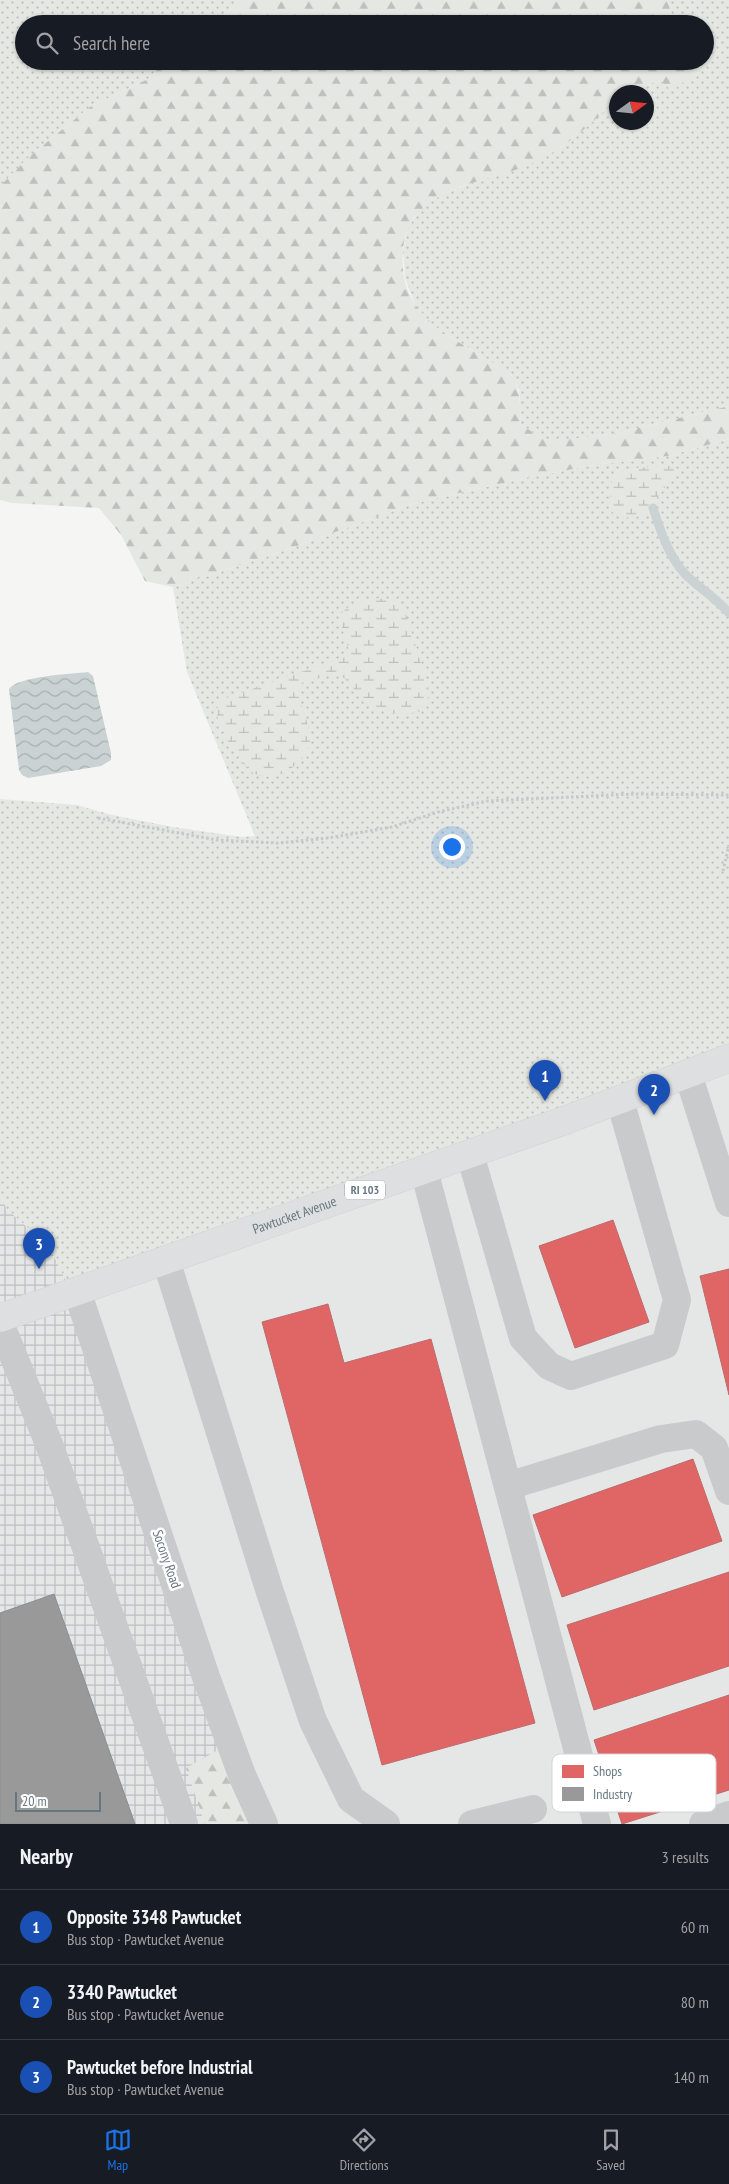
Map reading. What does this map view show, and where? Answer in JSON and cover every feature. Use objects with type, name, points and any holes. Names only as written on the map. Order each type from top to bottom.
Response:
[{"type":"main road","name":"Pawtucket Avenue","points":[[0,1318],[470,1154],[729,1058]]},
{"type":"lane","points":[[688,1074],[729,1203]]},
{"type":"lane","points":[[470,1154],[523,1338],[549,1366],[571,1376],[665,1345],[677,1300],[620,1100]]},
{"type":"lane","points":[[424,1170],[579,1754]]},
{"type":"lane","points":[[166,1260],[269,1589],[314,1721],[351,1799],[386,1824]]},
{"type":"lane","name":"Socony Road","points":[[77,1291],[206,1677],[242,1775],[264,1824]]},
{"type":"lane","points":[[0,1323],[50,1444],[184,1824]]},
{"type":"lane","points":[[508,1486],[661,1439],[696,1434],[714,1448],[729,1491]]},
{"type":"lane","points":[[472,1824],[533,1809]]},
{"type":"path","points":[[98,818],[217,840],[278,843],[328,838],[375,830],[438,812],[487,801],[634,794],[729,795]]},
{"type":"path","points":[[723,871],[729,845]]},
{"type":"shaded area","points":[[729,1059],[729,1824],[268,1824],[72,1293]]},
{"type":"shaded area","points":[[0,1196],[7,1209],[50,1248],[72,1293],[232,1743],[199,1805],[205,1824],[0,1824]]},
{"type":"green space","points":[[0,0],[242,0],[224,15],[15,15],[15,70],[156,70],[148,79],[90,107],[31,155],[0,186]]},
{"type":"green space","points":[[242,0],[667,0],[672,15],[224,15]]},
{"type":"green space","points":[[667,0],[729,0],[729,406],[617,433],[573,439],[542,439],[521,424],[519,389],[511,374],[433,326],[415,305],[405,278],[403,251],[408,227],[423,206],[441,195],[560,148],[609,107],[609,130],[654,130],[654,85],[646,85],[699,70],[714,70],[714,15],[672,15]]},
{"type":"green space","points":[[156,70],[699,70],[672,91],[660,80],[646,85],[609,85],[609,107],[557,150],[516,170],[453,190],[435,199],[419,212],[408,229],[403,251],[403,272],[408,290],[416,305],[427,318],[455,339],[510,373],[519,393],[521,424],[542,439],[573,439],[617,433],[729,406],[729,439],[668,456],[600,464],[525,478],[415,503],[283,551],[173,587],[145,581],[121,535],[99,508],[12,503],[0,500],[0,186],[31,155],[90,107],[148,79]]},
{"type":"green space","points":[[729,439],[729,1059],[72,1293],[50,1248],[7,1209],[0,1196],[0,799],[77,805],[112,815],[173,827],[242,837],[255,836],[187,672],[173,587],[283,551],[415,503],[525,478],[600,464],[668,456]]},
{"type":"green space","points":[[674,466],[677,471],[657,498],[653,508],[641,516],[622,518],[612,512],[611,485],[614,477],[619,472],[636,468]]},
{"type":"green space","points":[[372,598],[398,600],[404,608],[429,689],[427,703],[422,711],[395,714],[376,708],[367,702],[337,673],[301,683],[300,701],[310,736],[306,753],[301,760],[281,774],[266,777],[250,771],[241,761],[221,728],[217,716],[218,704],[226,698],[348,656],[349,651],[342,629],[341,616],[349,607]]},
{"type":"green space","points":[[220,1749],[268,1824],[205,1824],[186,1768]]},
{"type":"water","points":[[88,672],[93,676],[111,760],[101,766],[28,778],[22,775],[19,770],[9,689],[14,685],[33,678]]},
{"type":"building: Shops","points":[[613,1220],[649,1322],[575,1348],[539,1246]]},
{"type":"building: Shops","points":[[729,1269],[729,1395],[700,1276]]},
{"type":"building: Shops","points":[[328,1304],[344,1363],[431,1339],[535,1723],[382,1765],[262,1322]]},
{"type":"building: Shops","points":[[693,1459],[722,1541],[562,1597],[533,1515]]},
{"type":"building: Shops","points":[[729,1572],[729,1666],[594,1710],[567,1625]]},
{"type":"building: Shops","points":[[729,1695],[729,1790],[716,1794],[716,1754],[599,1754],[594,1740]]},
{"type":"building: Shops","points":[[618,1812],[660,1812],[622,1824]]},
{"type":"building: Industry","points":[[54,1594],[135,1824],[0,1824],[0,1613]]},
{"type":"waterway","points":[[653,508],[666,543],[679,567],[729,613]]},
{"type":"place","name":"Opposite 3348 Pawtucket","points":[[545,1101]]},
{"type":"place","name":"3340 Pawtucket","points":[[654,1115]]},
{"type":"place","name":"Pawtucket before Industrial","points":[[39,1269]]}]
